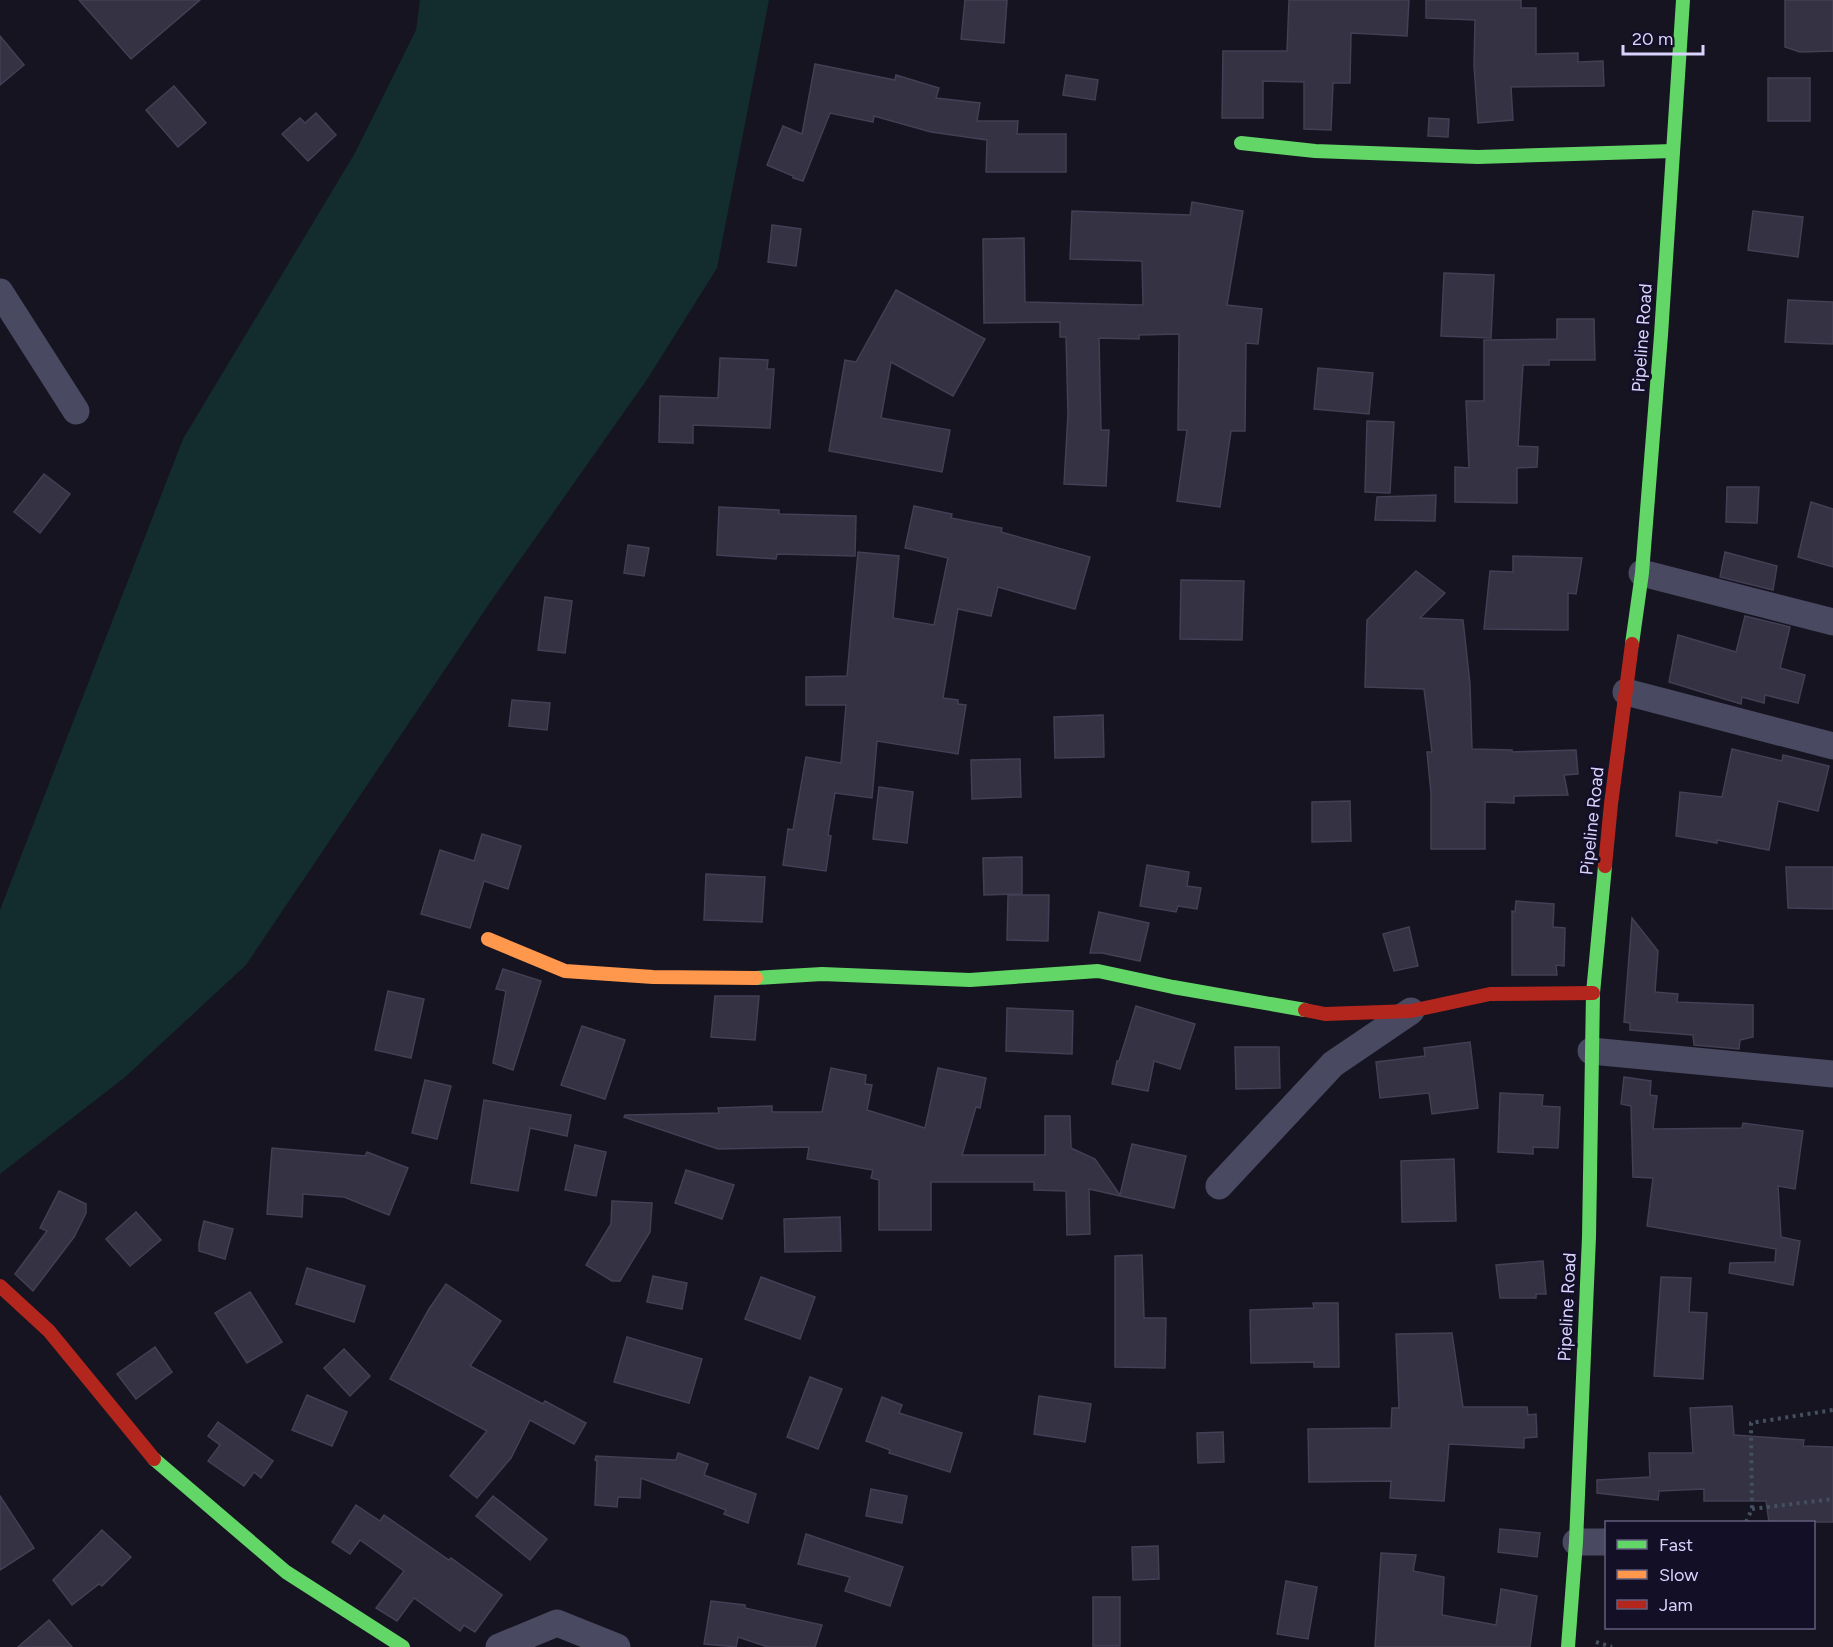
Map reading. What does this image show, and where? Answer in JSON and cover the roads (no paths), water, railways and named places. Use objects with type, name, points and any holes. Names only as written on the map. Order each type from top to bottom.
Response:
[{"type":"street","name":"Pipeline Road","points":[[1568,1647],[1576,1542],[1589,1238],[1593,993],[1611,804],[1642,573],[1661,335],[1683,0]]},
{"type":"street","points":[[1241,143],[1315,151],[1478,158],[1673,151]]},
{"type":"street","points":[[0,292],[76,411]]},
{"type":"street","points":[[1642,573],[1833,622]]},
{"type":"street","points":[[1626,692],[1833,746]]},
{"type":"street","points":[[488,939],[565,971],[664,977],[749,978],[822,974],[970,980],[1098,970],[1173,987],[1325,1014],[1411,1011],[1490,994],[1593,993]]},
{"type":"street","points":[[1219,1186],[1333,1064],[1411,1011]]},
{"type":"street","points":[[1591,1051],[1833,1074]]},
{"type":"street","points":[[0,1286],[50,1331],[152,1458],[286,1572],[403,1647]]},
{"type":"street","points":[[1576,1542],[1605,1542]]},
{"type":"street","points":[[499,1647],[557,1623],[617,1647]]}]
